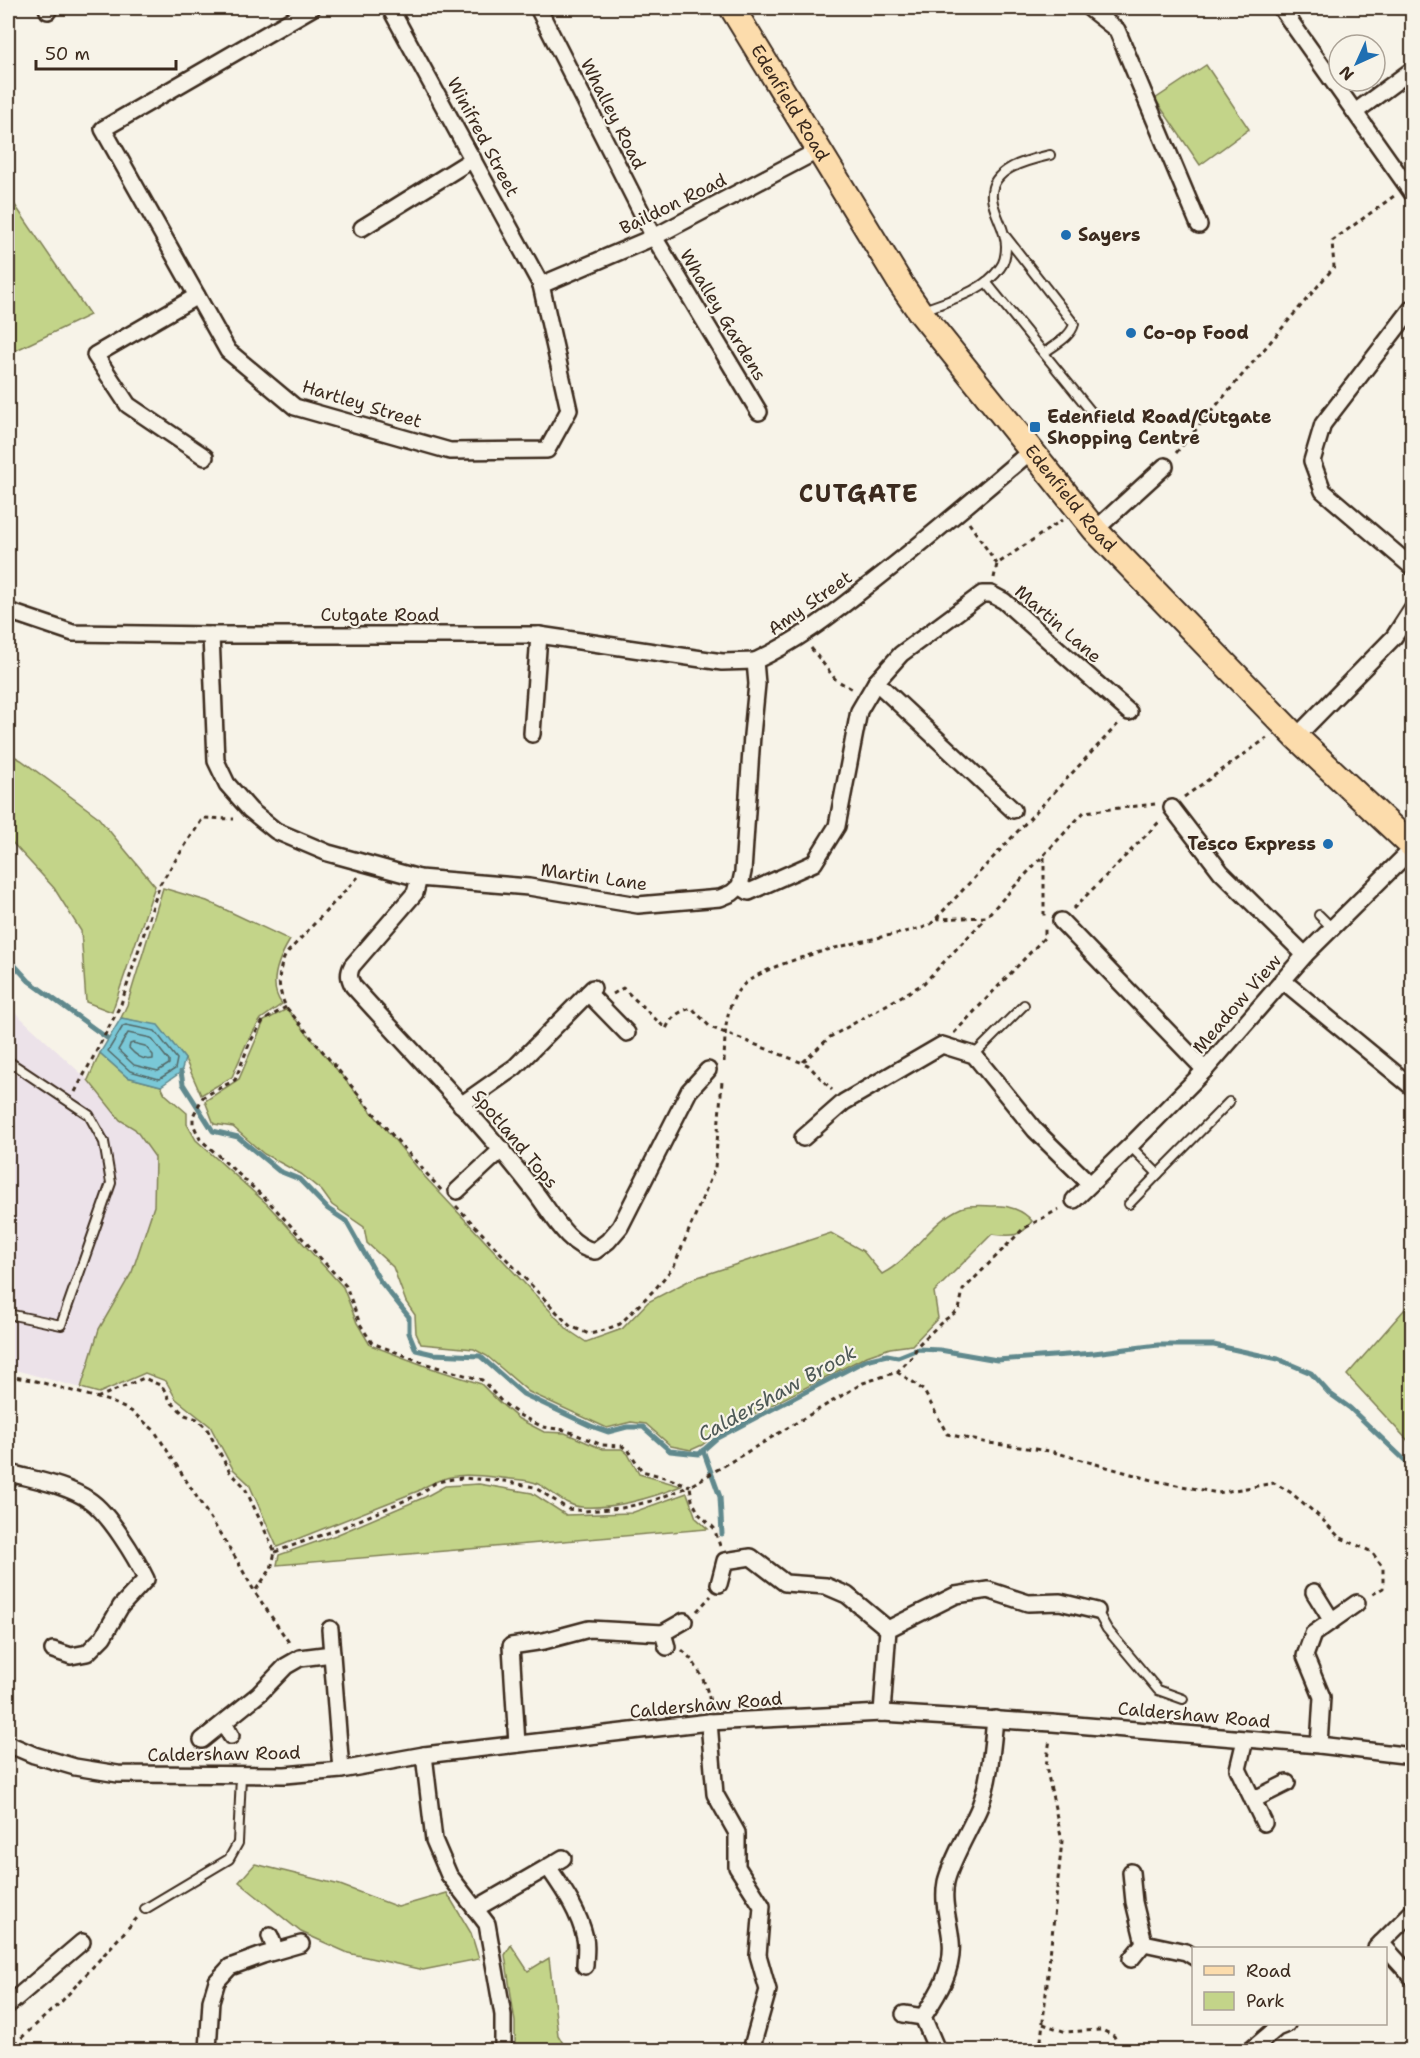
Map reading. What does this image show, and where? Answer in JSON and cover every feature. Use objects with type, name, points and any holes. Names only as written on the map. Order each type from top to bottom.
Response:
[{"type":"main road","name":"Edenfield Road","points":[[732,8],[920,312],[1095,530],[1291,731],[1413,847]]},
{"type":"street","name":"Hartley Street","points":[[312,8],[103,129],[228,351],[295,407],[450,451],[547,450],[569,410],[541,285]]},
{"type":"street","name":"Winifred Street","points":[[390,8],[541,285]]},
{"type":"street","name":"Whalley Road","points":[[538,8],[654,237]]},
{"type":"street","points":[[1089,8],[1117,30],[1199,225]]},
{"type":"street","points":[[1281,8],[1410,189]]},
{"type":"street","points":[[1354,112],[1413,70]]},
{"type":"street","name":"Baildon Road","points":[[541,285],[654,237],[819,150]]},
{"type":"street","points":[[362,228],[473,159]]},
{"type":"street","name":"Whalley Gardens","points":[[654,237],[759,412]]},
{"type":"street","points":[[197,296],[95,355],[128,405],[205,458]]},
{"type":"street","points":[[1413,308],[1323,424],[1312,460],[1323,491],[1413,567]]},
{"type":"street","name":"Amy Street","points":[[755,660],[782,649],[802,636],[902,560],[1031,451]]},
{"type":"street","points":[[1095,530],[1165,466]]},
{"type":"street","name":"Martin Lane","points":[[211,635],[216,761],[227,784],[250,810],[276,831],[328,853],[419,879],[529,887],[638,906],[720,898],[732,893],[740,886],[749,892],[814,862],[837,826],[859,711],[876,681],[901,654],[982,594],[991,594],[1004,601],[1129,712]]},
{"type":"street","points":[[1291,731],[1394,637],[1413,609]]},
{"type":"street","name":"Cutgate Road","points":[[8,611],[73,633],[539,635],[722,662],[755,660]]},
{"type":"street","points":[[531,734],[539,635]]},
{"type":"street","points":[[740,886],[757,684],[755,660]]},
{"type":"street","points":[[876,681],[1014,810]]},
{"type":"street","points":[[1172,808],[1221,872],[1305,955]]},
{"type":"street","name":"Meadow View","points":[[1074,1200],[1204,1070],[1305,955],[1413,847]]},
{"type":"street","name":"Spotland Tops","points":[[419,879],[415,893],[352,966],[349,979],[502,1149],[569,1236],[584,1249],[595,1251],[620,1227],[689,1091],[716,1070]]},
{"type":"street","points":[[1061,921],[1204,1070]]},
{"type":"street","points":[[1282,980],[1413,1087]]},
{"type":"street","points":[[461,1105],[515,1067],[593,995],[627,1033]]},
{"type":"street","points":[[803,1138],[844,1102],[942,1045],[974,1055],[1035,1130],[1090,1184]]},
{"type":"street","points":[[454,1198],[502,1149]]},
{"type":"street","points":[[8,1475],[60,1487],[90,1500],[113,1525],[152,1580],[121,1606],[103,1637],[87,1653],[81,1663],[71,1656],[53,1650]]},
{"type":"street","points":[[719,1584],[725,1561],[751,1557],[785,1583],[826,1586],[847,1596],[888,1629]]},
{"type":"street","points":[[888,1629],[956,1595],[988,1590],[1028,1603],[1060,1602],[1097,1611]]},
{"type":"street","points":[[1314,1592],[1332,1620]]},
{"type":"street","points":[[1319,1745],[1322,1697],[1305,1656],[1313,1634],[1357,1604]]},
{"type":"street","points":[[517,1744],[504,1646],[544,1641],[590,1629],[665,1640],[684,1621]]},
{"type":"street","points":[[330,1629],[341,1770]]},
{"type":"street","points":[[882,1713],[888,1629]]},
{"type":"street","points":[[202,1740],[227,1730],[286,1666],[300,1658],[332,1654]]},
{"type":"street","name":"Caldershaw Road","points":[[8,1744],[34,1755],[75,1767],[118,1774],[285,1775],[341,1770],[424,1755],[712,1722],[882,1713],[1052,1723],[1319,1745],[1413,1756]]},
{"type":"street","points":[[923,2017],[941,1989],[951,1964],[952,1941],[944,1899],[947,1879],[981,1804],[995,1719]]},
{"type":"street","points":[[712,1722],[715,1794],[737,1833],[737,1867],[762,1906],[758,1955],[768,1990],[750,2050]]},
{"type":"street","points":[[1245,1740],[1239,1768],[1264,1823]]},
{"type":"street","points":[[424,1755],[434,1840],[449,1875],[487,1924],[503,2014],[503,2050]]},
{"type":"street","points":[[1253,1800],[1287,1783]]},
{"type":"street","points":[[475,1909],[563,1858]]},
{"type":"street","points":[[548,1867],[579,1918],[585,1940],[585,1966]]},
{"type":"street","points":[[1131,1872],[1134,1902],[1144,1943]]},
{"type":"street","points":[[1378,1946],[1413,1912]]},
{"type":"street","points":[[270,1936],[276,1951]]},
{"type":"street","points":[[8,2005],[82,1942]]},
{"type":"street","points":[[1144,1943],[1186,1952],[1192,1956]]},
{"type":"street","points":[[1131,1959],[1144,1943]]},
{"type":"street","points":[[208,2050],[212,2001],[217,1982],[230,1967],[301,1944]]},
{"type":"street","points":[[1387,1954],[1413,1977]]},
{"type":"street","points":[[904,2014],[923,2017]]},
{"type":"street","points":[[923,2017],[937,2050]]},
{"type":"street","points":[[1251,2050],[1279,2025]]},
{"type":"lane","points":[[1044,353],[1068,335],[1074,324],[1006,237],[992,198],[993,185],[1003,172],[1026,161],[1050,155]]},
{"type":"lane","points":[[920,312],[982,286],[1001,268],[1006,254],[1006,237]]},
{"type":"lane","points":[[986,282],[1093,414]]},
{"type":"lane","points":[[1319,915],[1332,928]]},
{"type":"lane","points":[[974,1055],[1024,1005]]},
{"type":"lane","points":[[8,1061],[89,1115],[104,1142],[111,1183],[61,1325],[8,1314]]},
{"type":"lane","points":[[1129,1204],[1229,1102]]},
{"type":"lane","points":[[1130,1146],[1158,1174]]},
{"type":"lane","points":[[1097,1611],[1107,1629],[1158,1690],[1183,1700]]},
{"type":"lane","points":[[145,1909],[229,1859],[238,1843],[241,1776]]},
{"type":"path","points":[[1165,466],[1334,267],[1332,241],[1410,189]]},
{"type":"path","points":[[991,594],[997,564],[1078,509]]},
{"type":"path","points":[[960,511],[997,564]]},
{"type":"path","points":[[802,636],[836,680],[867,697]]},
{"type":"path","points":[[716,1070],[726,1032],[729,1008],[738,990],[750,979],[800,957],[931,924],[1129,712]]},
{"type":"path","points":[[942,1045],[1172,808],[1291,731]]},
{"type":"path","points":[[802,1062],[830,1037],[923,984],[1084,812],[1155,804]]},
{"type":"path","points":[[70,1102],[121,1005],[160,884],[203,818],[243,819],[250,810]]},
{"type":"path","points":[[1044,855],[1045,937]]},
{"type":"path","points":[[369,864],[286,954],[281,964],[279,977],[279,989],[286,1006],[387,1129],[454,1198],[570,1326],[589,1334],[620,1324],[656,1288],[674,1266],[715,1168],[722,1081]]},
{"type":"path","points":[[936,920],[986,917]]},
{"type":"path","points":[[593,995],[623,988],[666,1029],[680,1011],[692,1008],[710,1027],[808,1065],[844,1102]]},
{"type":"path","points":[[286,1006],[262,1020],[250,1042],[235,1080],[203,1097],[193,1116],[193,1124],[200,1139],[269,1202],[346,1286],[360,1324],[372,1343],[433,1366],[482,1380],[502,1402],[520,1416],[543,1427],[565,1430],[602,1445],[622,1446],[629,1451],[642,1471],[690,1486]]},
{"type":"path","points":[[275,1552],[342,1528],[420,1494],[435,1483],[447,1480],[462,1478],[504,1481],[534,1487],[568,1509],[585,1511],[632,1506],[690,1486],[862,1383],[897,1372],[912,1357],[918,1345],[943,1321],[959,1310],[963,1290],[1023,1229],[1074,1200]]},
{"type":"path","points":[[897,1372],[924,1391],[947,1434],[988,1443],[1050,1451],[1156,1481],[1218,1493],[1274,1484],[1290,1492],[1320,1517],[1339,1537],[1372,1552],[1383,1568],[1383,1588],[1357,1604]]},
{"type":"path","points":[[8,1376],[32,1380],[97,1398],[131,1411],[154,1430],[300,1658]]},
{"type":"path","points":[[97,1398],[144,1378],[162,1386],[171,1402],[185,1414],[197,1419],[207,1430],[230,1472],[244,1486],[275,1552],[271,1569],[255,1591]]},
{"type":"path","points":[[690,1486],[692,1500],[699,1514],[714,1528],[725,1561]]},
{"type":"path","points":[[684,1621],[709,1599],[719,1584]]},
{"type":"path","points":[[665,1640],[686,1653],[696,1665],[704,1681],[712,1722]]},
{"type":"path","points":[[1040,2050],[1062,1841],[1046,1766],[1052,1723]]},
{"type":"path","points":[[8,2050],[62,2001],[145,1909]]},
{"type":"path","points":[[1043,2024],[1066,2032],[1102,2030],[1114,2036],[1120,2050]]},
{"type":"shaded area","points":[[8,1006],[88,1080],[120,1120],[135,1129],[155,1157],[154,1206],[132,1272],[99,1329],[81,1388],[8,1368]]},
{"type":"green space","points":[[1206,65],[1249,129],[1200,165],[1155,99]]},
{"type":"green space","points":[[8,195],[90,315],[8,354]]},
{"type":"green space","points":[[8,753],[97,816],[155,886],[112,1012],[86,1002],[81,931],[54,888],[8,838]]},
{"type":"green space","points":[[163,888],[207,901],[290,940],[279,963],[275,980],[275,989],[282,1004],[261,1019],[247,1042],[232,1077],[201,1095],[185,1059],[158,1026],[121,1018]]},
{"type":"green space","points":[[287,1009],[425,1177],[568,1330],[586,1342],[622,1329],[648,1302],[692,1279],[831,1233],[863,1251],[882,1274],[903,1259],[940,1222],[961,1208],[1005,1206],[1020,1211],[1032,1221],[1028,1227],[1015,1235],[992,1234],[934,1292],[938,1318],[912,1345],[890,1348],[867,1356],[717,1433],[702,1445],[691,1450],[671,1446],[646,1424],[631,1422],[607,1428],[529,1392],[487,1356],[474,1349],[421,1344],[416,1333],[415,1315],[406,1302],[393,1267],[367,1243],[364,1227],[332,1205],[322,1191],[301,1174],[264,1154],[233,1127],[214,1124],[205,1101],[239,1079],[264,1021]]},
{"type":"green space","points":[[100,1053],[127,1077],[161,1086],[165,1094],[187,1113],[187,1124],[196,1140],[267,1204],[343,1287],[357,1323],[370,1345],[481,1384],[519,1419],[544,1432],[565,1433],[602,1449],[622,1449],[628,1454],[639,1474],[681,1486],[633,1502],[582,1507],[570,1504],[532,1482],[474,1475],[452,1476],[277,1547],[249,1484],[233,1469],[210,1426],[176,1399],[166,1381],[145,1373],[99,1393],[81,1388],[99,1329],[132,1272],[154,1206],[155,1157],[135,1129],[120,1120],[88,1080]]},
{"type":"green space","points":[[1412,1301],[1412,1445],[1347,1375]]},
{"type":"green space","points":[[479,1484],[532,1493],[566,1515],[631,1513],[687,1493],[696,1518],[708,1529],[277,1565],[279,1555],[336,1535],[425,1497],[445,1486]]},
{"type":"green space","points":[[255,1864],[340,1885],[398,1907],[447,1893],[471,1933],[479,1959],[423,1970],[348,1953],[301,1932],[239,1882]]},
{"type":"green space","points":[[511,1945],[528,1971],[549,1958],[558,2035],[565,2047],[570,2050],[515,2050],[515,2022],[505,1955]]},
{"type":"water","points":[[121,1018],[158,1025],[185,1059],[181,1072],[161,1086],[127,1077],[100,1053]]},
{"type":"waterway","points":[[8,958],[29,981],[107,1038]]},
{"type":"waterway","name":"Caldershaw Brook","points":[[181,1072],[183,1084],[213,1131],[238,1137],[279,1171],[299,1179],[328,1209],[346,1221],[380,1281],[409,1317],[409,1333],[416,1350],[433,1354],[480,1356],[523,1394],[608,1432],[627,1427],[643,1427],[670,1451],[699,1454],[717,1438],[866,1360],[887,1355],[898,1357],[918,1349],[940,1350],[997,1360],[1094,1353],[1158,1345],[1214,1345],[1278,1359],[1311,1373],[1329,1393],[1350,1408],[1412,1467]]},
{"type":"waterway","points":[[703,1450],[720,1497],[722,1534]]},
{"type":"place","name":"Sayers","points":[[1066,235]]},
{"type":"place","name":"Co-op Food","points":[[1131,333]]},
{"type":"place","name":"Edenfield Road/Cutgate Shopping Centre","points":[[1035,427]]},
{"type":"place","name":"Tesco Express","points":[[1328,844]]},
{"type":"district","name":"CUTGATE","points":[[859,494]]}]
